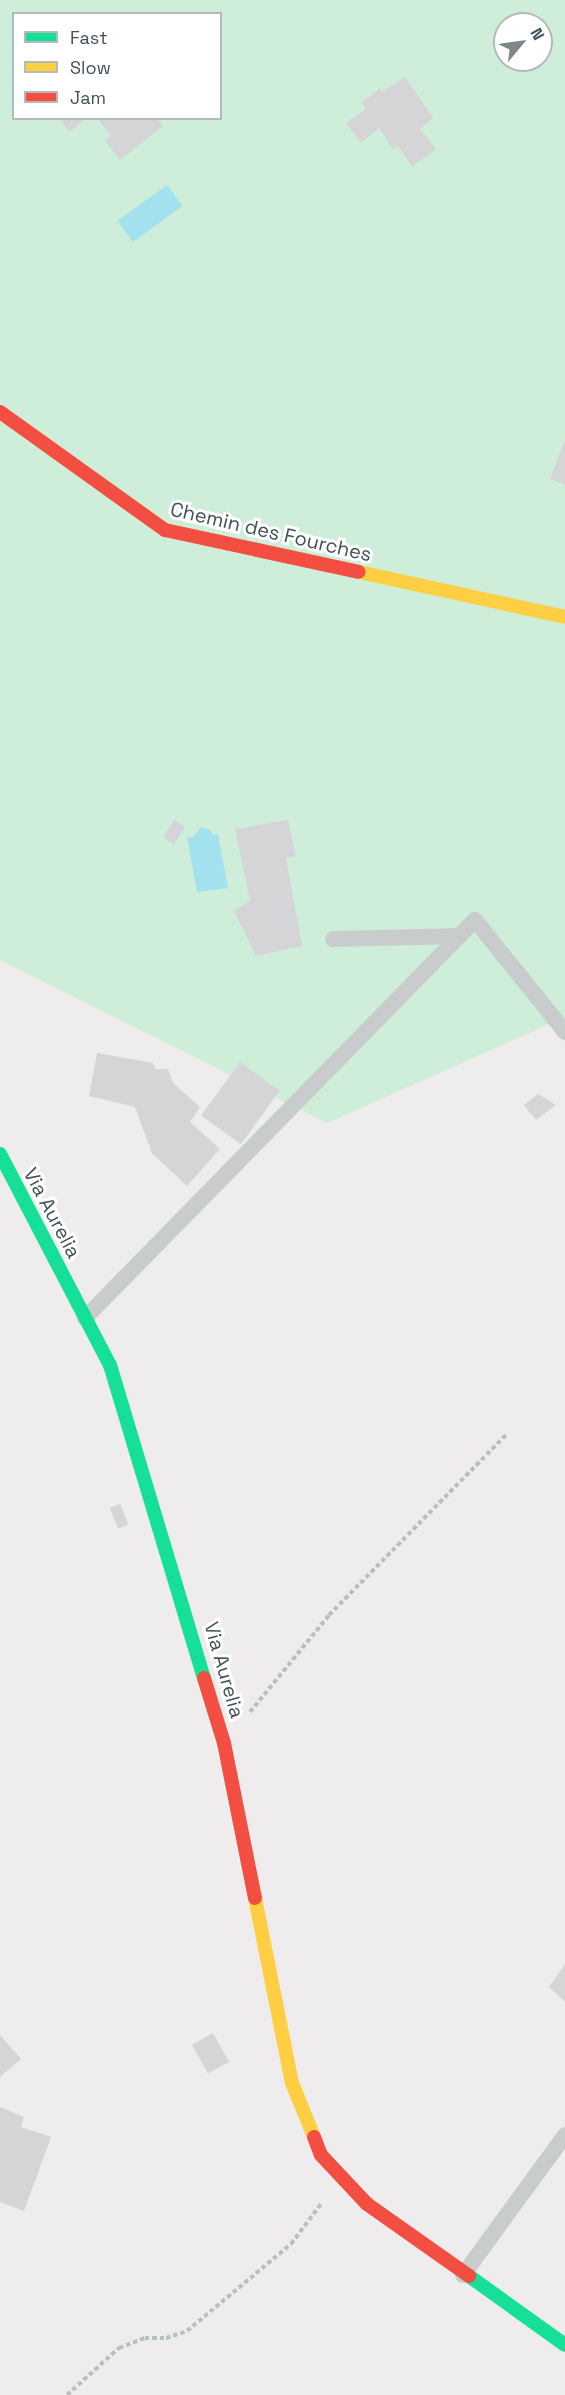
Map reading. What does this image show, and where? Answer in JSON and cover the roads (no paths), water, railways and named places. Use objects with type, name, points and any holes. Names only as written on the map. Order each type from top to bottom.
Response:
[{"type":"street","name":"Chemin des Fourches","points":[[0,412],[165,531],[565,617]]},
{"type":"street","name":"Via Aurelia","points":[[0,1154],[110,1365],[224,1743],[292,2083],[321,2155],[367,2204],[463,2275],[565,2345]]},
{"type":"lane","points":[[85,1318],[475,920],[565,1032]]},
{"type":"lane","points":[[333,939],[460,936]]},
{"type":"lane","points":[[463,2275],[565,2135]]},
{"type":"water","points":[[167,185],[182,206],[133,242],[118,221]]},
{"type":"water","points":[[201,827],[210,830],[213,835],[218,834],[228,888],[197,892],[187,837],[193,837]]}]
